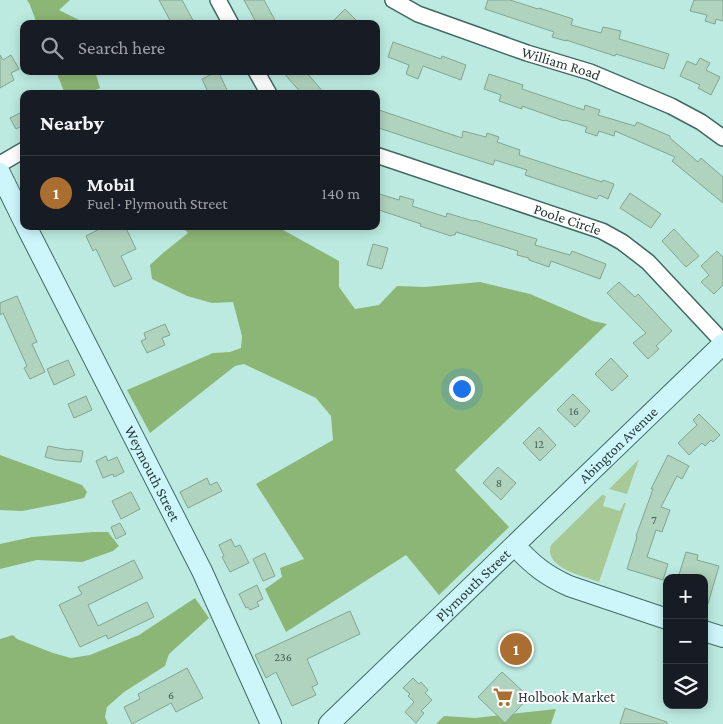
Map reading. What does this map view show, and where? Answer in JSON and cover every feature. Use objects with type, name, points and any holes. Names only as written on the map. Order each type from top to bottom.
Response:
[{"type":"main road","points":[[0,174],[20,214]]},
{"type":"main road","name":"Weymouth Street","points":[[28,230],[202,571],[271,724]]},
{"type":"main road","name":"Abington Avenue","points":[[515,546],[723,343]]},
{"type":"main road","name":"Plymouth Street","points":[[329,724],[515,546],[531,563],[554,579],[569,586],[663,618]]},
{"type":"main road","points":[[708,632],[723,637]]},
{"type":"street","points":[[218,0],[229,20]]},
{"type":"street","name":"William Road","points":[[393,0],[418,14],[518,50],[590,72],[671,106],[701,122],[723,138]]},
{"type":"street","points":[[258,75],[267,90]]},
{"type":"street","points":[[0,164],[20,152]]},
{"type":"street","name":"Poole Circle","points":[[380,156],[602,231],[622,242],[648,262],[723,343]]},
{"type":"green space","points":[[27,0],[70,0],[59,10],[79,20],[36,20]]},
{"type":"green space","points":[[58,75],[96,75],[100,88],[95,90],[63,90]]},
{"type":"green space","points":[[185,230],[283,230],[339,261],[339,287],[355,309],[379,305],[397,286],[425,287],[480,282],[530,294],[593,321],[607,324],[455,470],[509,527],[439,595],[406,555],[286,632],[265,589],[282,577],[280,568],[304,559],[256,484],[333,440],[331,416],[316,398],[244,364],[235,366],[150,433],[127,390],[213,353],[230,352],[241,348],[242,336],[233,302],[212,303],[187,296],[152,279],[150,265],[188,233]]},
{"type":"green space","points":[[0,455],[82,485],[87,492],[84,498],[63,503],[22,511],[0,510]]},
{"type":"green space","points":[[639,459],[627,494],[609,489]]},
{"type":"green space","points":[[602,495],[606,496],[603,506],[620,511],[624,503],[626,503],[599,582],[566,570],[553,560],[550,553],[551,545]]},
{"type":"green space","points":[[108,532],[119,546],[113,551],[82,562],[37,560],[0,569],[0,544],[32,537]]},
{"type":"green space","points":[[195,598],[209,618],[169,654],[165,666],[124,692],[107,707],[105,717],[108,724],[0,724],[0,639],[13,635],[17,639],[71,658],[90,655],[139,635]]},
{"type":"green space","points":[[556,709],[551,724],[436,724],[444,716],[475,718]]},
{"type":"building","points":[[159,0],[182,0],[193,20],[170,20]]},
{"type":"building","points":[[244,0],[264,0],[275,20],[255,20]]},
{"type":"building","points":[[488,0],[510,0],[539,8],[573,19],[571,25],[601,33],[603,27],[621,31],[619,39],[669,54],[664,69],[552,37],[554,32],[485,9]]},
{"type":"building","points":[[694,0],[723,0],[723,21],[716,19],[715,24],[705,21],[707,15],[690,11]]},
{"type":"building","points":[[345,9],[356,20],[334,20]]},
{"type":"building","points":[[393,42],[441,59],[442,56],[466,65],[461,80],[423,66],[418,79],[406,74],[409,65],[388,57]]},
{"type":"building","points":[[0,55],[3,60],[11,55],[19,69],[11,73],[14,80],[0,88]]},
{"type":"building","points":[[700,58],[710,63],[706,70],[720,77],[711,95],[698,88],[700,85],[680,76],[687,61],[696,65]]},
{"type":"building","points":[[489,74],[523,85],[522,89],[584,110],[585,105],[600,110],[598,115],[635,126],[637,122],[670,136],[698,162],[701,158],[723,177],[723,203],[672,161],[675,157],[615,131],[614,136],[599,131],[597,136],[585,132],[587,127],[522,106],[522,109],[499,101],[501,95],[484,89]]},
{"type":"building","points":[[210,75],[220,75],[227,90],[207,90],[202,79]]},
{"type":"building","points":[[285,75],[308,75],[322,90],[299,90]]},
{"type":"building","points":[[380,110],[462,138],[463,131],[486,137],[487,133],[499,137],[497,142],[520,150],[519,155],[602,182],[603,180],[614,184],[608,199],[599,195],[597,199],[525,175],[527,170],[495,160],[493,165],[380,128]]},
{"type":"building","points":[[20,113],[20,127],[16,129],[10,118]]},
{"type":"building","points":[[630,193],[661,214],[651,228],[620,208]]},
{"type":"building","points":[[380,194],[399,200],[400,196],[414,200],[412,206],[446,217],[447,213],[474,220],[537,239],[535,245],[570,255],[572,251],[606,264],[600,279],[551,261],[549,267],[517,255],[518,251],[456,232],[455,235],[451,236],[420,226],[421,224],[380,210]]},
{"type":"building","points":[[674,229],[699,256],[686,267],[662,241]]},
{"type":"building","points":[[97,230],[127,230],[136,249],[121,256],[132,279],[114,287],[96,249],[93,251],[86,236]]},
{"type":"building","points":[[373,244],[388,248],[382,269],[367,265]]},
{"type":"building","points":[[717,251],[723,257],[723,285],[714,294],[701,282],[709,275],[701,266]]},
{"type":"building","points":[[619,282],[635,297],[638,294],[672,331],[656,346],[659,349],[648,359],[633,343],[646,333],[607,293]]},
{"type":"building","points":[[17,296],[37,342],[32,344],[45,372],[30,379],[24,368],[27,366],[3,313],[0,315],[0,303]]},
{"type":"building","points":[[165,324],[170,335],[162,338],[165,345],[147,353],[141,341],[146,339],[144,333]]},
{"type":"building","points":[[611,358],[628,376],[612,391],[595,374]]},
{"type":"building","points":[[68,360],[75,375],[54,385],[47,369]]},
{"type":"building","points":[[573,394],[590,411],[575,427],[557,410]]},
{"type":"building","points":[[86,396],[92,410],[74,418],[68,404]]},
{"type":"building","points":[[699,414],[720,435],[713,442],[711,440],[705,446],[702,443],[689,455],[678,443],[697,425],[693,420]]},
{"type":"building","points":[[539,427],[556,445],[540,461],[523,443]]},
{"type":"building","points":[[48,446],[83,451],[81,462],[45,457]]},
{"type":"building","points":[[668,455],[689,466],[682,479],[677,476],[661,507],[670,510],[662,532],[656,530],[647,557],[668,564],[665,574],[663,574],[663,580],[627,569],[636,536],[653,489],[651,489]]},
{"type":"building","points":[[106,456],[108,461],[117,457],[124,472],[114,477],[113,474],[103,478],[96,461]]},
{"type":"building","points":[[498,467],[516,483],[501,500],[483,483]]},
{"type":"building","points":[[207,478],[210,485],[217,482],[222,491],[188,508],[180,492]]},
{"type":"building","points":[[131,492],[140,509],[121,519],[112,501]]},
{"type":"building","points":[[120,523],[126,534],[116,539],[111,527]]},
{"type":"building","points":[[231,539],[235,547],[240,545],[249,563],[230,572],[222,557],[224,556],[219,545]]},
{"type":"building","points":[[686,552],[698,555],[697,560],[719,566],[708,604],[708,574],[679,574]]},
{"type":"building","points":[[265,553],[275,576],[263,581],[253,559]]},
{"type":"building","points":[[134,560],[143,578],[88,605],[98,626],[147,602],[154,617],[108,639],[106,635],[80,647],[59,605],[82,594],[78,587]]},
{"type":"building","points":[[257,585],[263,599],[257,602],[259,606],[250,610],[248,607],[246,608],[239,594]]},
{"type":"building","points":[[350,611],[360,634],[307,659],[318,684],[312,687],[316,695],[292,706],[276,672],[266,678],[255,655]]},
{"type":"building","points":[[187,668],[203,698],[176,712],[171,703],[132,724],[124,707],[140,699],[138,694]]},
{"type":"building","name":"Holbook Market","points":[[502,672],[529,697],[505,723],[478,697]]},
{"type":"building","points":[[413,678],[419,684],[421,682],[428,690],[425,693],[432,700],[421,711],[424,713],[416,723],[405,712],[414,702],[408,696],[410,694],[403,688]]},
{"type":"building","points":[[625,708],[667,722],[667,724],[620,724]]},
{"type":"place","name":"Mobil","points":[[516,649]]},
{"type":"place","name":"Holbook Market","points":[[503,697]]}]
